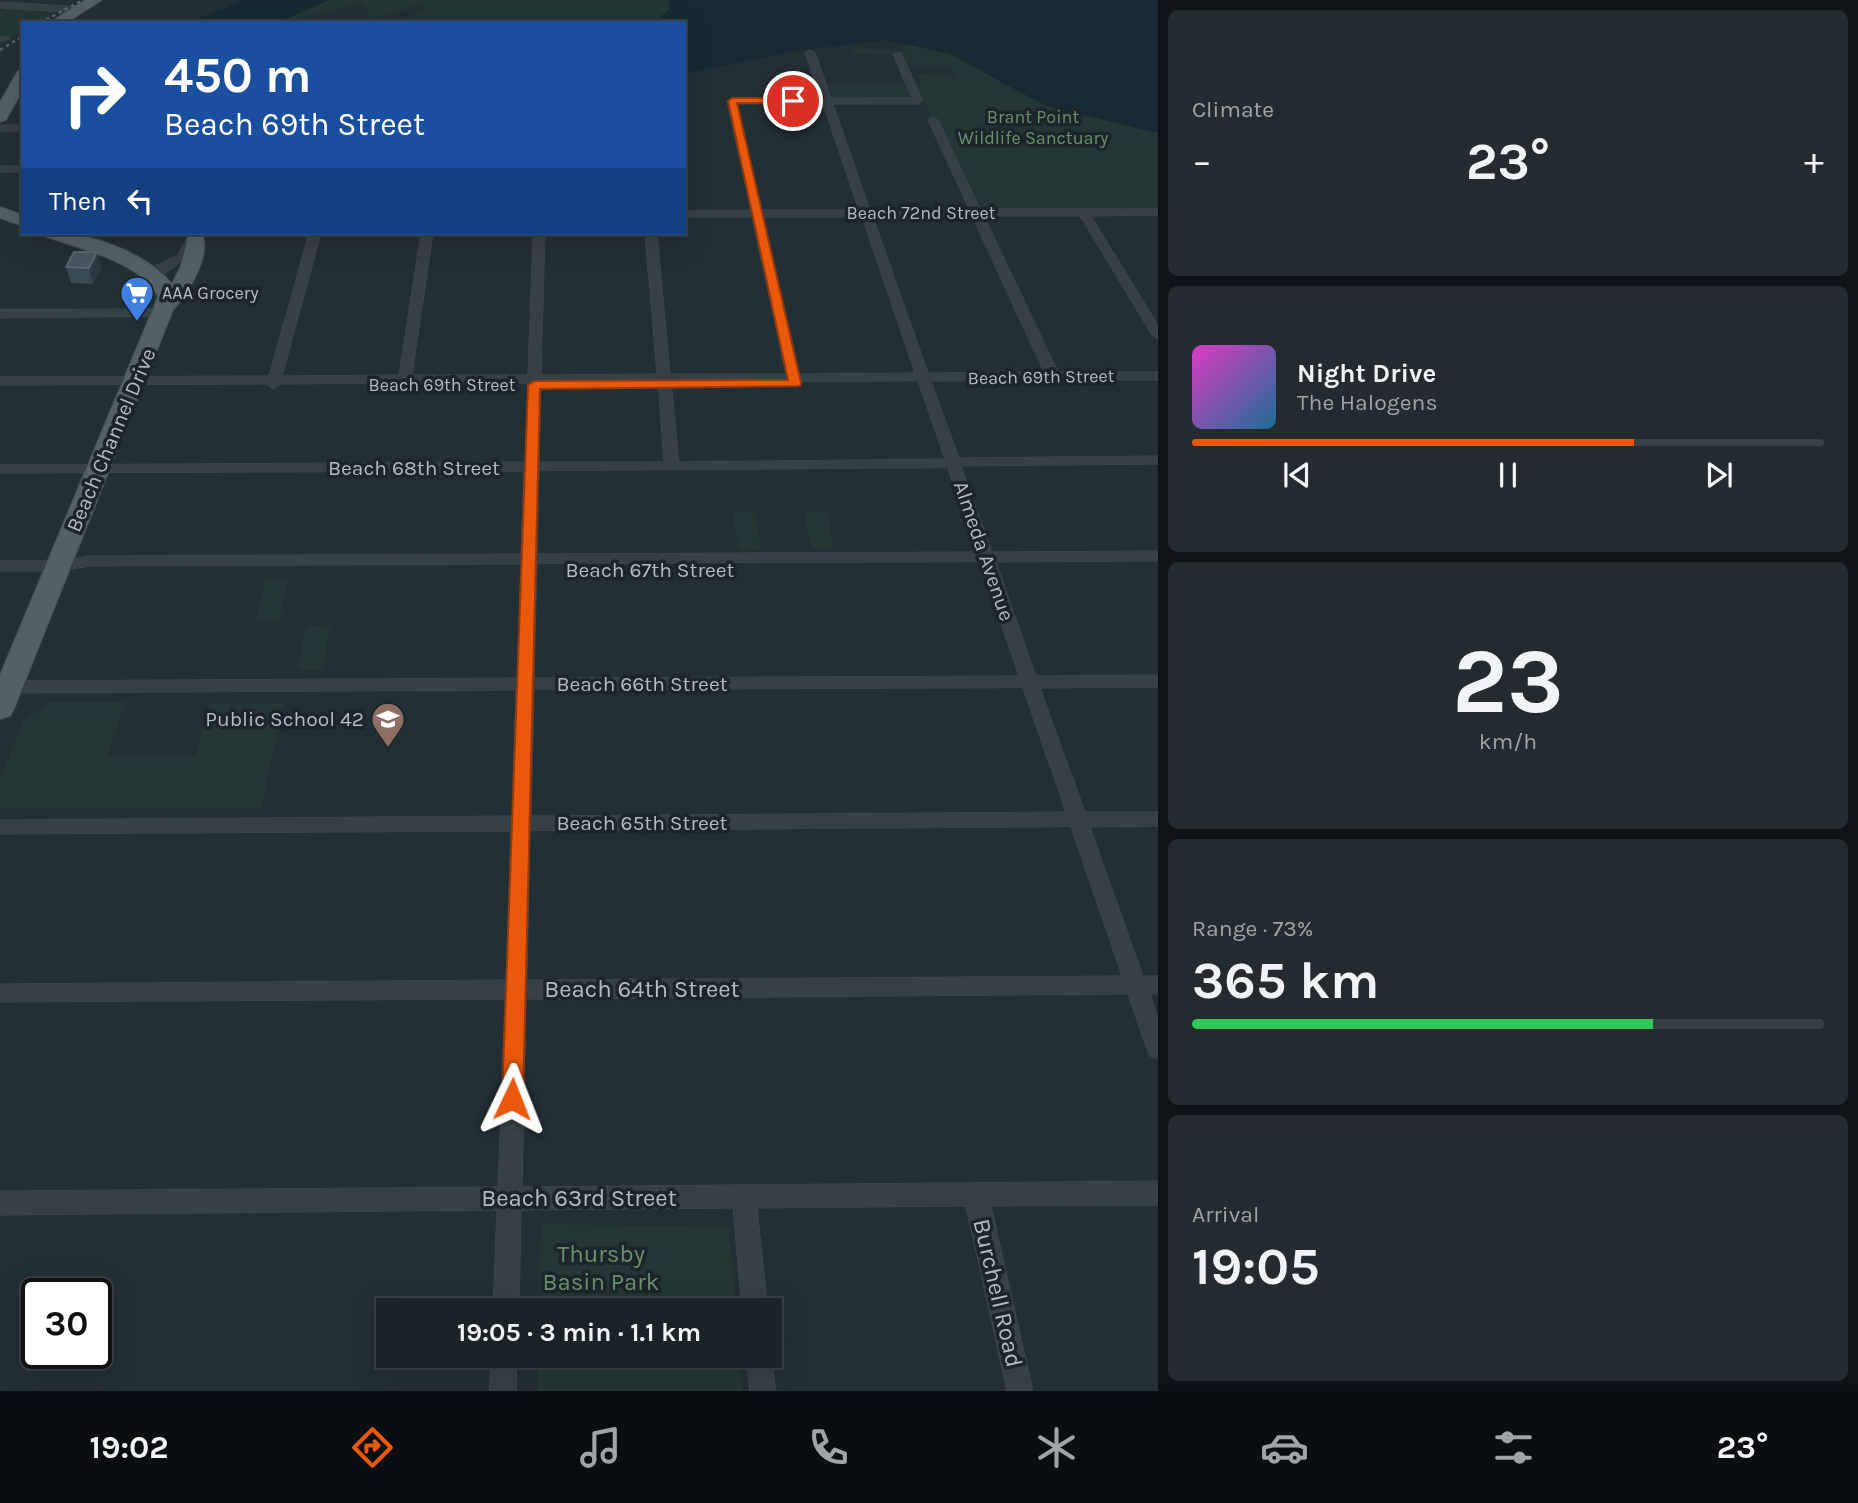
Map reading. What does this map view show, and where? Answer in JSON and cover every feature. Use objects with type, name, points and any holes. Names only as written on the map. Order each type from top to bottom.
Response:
[{"type":"main road","points":[[50,21],[86,0]]},
{"type":"main road","points":[[59,21],[95,0]]},
{"type":"main road","points":[[0,117],[13,91]]},
{"type":"main road","points":[[59,235],[151,273],[166,287],[165,309]]},
{"type":"main road","name":"Beach Channel Drive","points":[[3,695],[165,309],[178,292],[195,252],[196,236]]},
{"type":"street","points":[[1,2],[68,9]]},
{"type":"street","name":"Almeda Avenue","points":[[810,54],[1158,1049]]},
{"type":"street","points":[[795,380],[732,101],[918,101],[898,54]]},
{"type":"street","points":[[933,120],[1053,377]]},
{"type":"street","points":[[0,128],[21,128]]},
{"type":"street","points":[[0,169],[21,169]]},
{"type":"street","name":"Beach 72nd Street","points":[[686,214],[1158,212]]},
{"type":"street","points":[[1084,213],[1158,335]]},
{"type":"street","points":[[274,383],[314,235]]},
{"type":"street","points":[[404,382],[427,235]]},
{"type":"street","points":[[506,1298],[539,235]]},
{"type":"street","points":[[650,235],[672,463]]},
{"type":"street","points":[[151,273],[181,257],[196,236]]},
{"type":"street","points":[[0,314],[165,309]]},
{"type":"street","name":"Beach 69th Street","points":[[0,381],[274,383],[795,380],[908,383],[925,379],[1158,376]]},
{"type":"street","name":"Beach 69th Street","points":[[0,387],[135,383]]},
{"type":"street","name":"Beach 68th Street","points":[[0,462],[101,465],[827,462],[935,465],[953,461],[1158,460]]},
{"type":"street","name":"Beach 68th Street","points":[[0,469],[101,465]]},
{"type":"street","name":"Beach 67th Street","points":[[0,566],[59,566],[77,572],[527,564],[988,562],[1158,556]]},
{"type":"street","name":"Beach 67th Street","points":[[988,562],[1158,567]]},
{"type":"street","name":"Beach 66th Street","points":[[3,695],[525,685],[1158,681]]},
{"type":"street","name":"Beach 65th Street","points":[[0,827],[1158,819]]},
{"type":"street","name":"Beach 64th Street","points":[[0,993],[1158,985]]},
{"type":"street","name":"Beach 63rd Street","points":[[0,1203],[1158,1193]]},
{"type":"street","name":"Burchell Road","points":[[976,1195],[1020,1391]]},
{"type":"street","points":[[744,1197],[754,1298]]},
{"type":"street","points":[[503,1391],[504,1368]]},
{"type":"street","points":[[760,1368],[763,1391]]},
{"type":"green space","points":[[320,0],[675,0],[673,11],[660,21],[412,21],[407,18],[429,9],[418,4],[366,21],[369,14],[364,4],[294,20],[274,21]]},
{"type":"green space","points":[[4,7],[58,11],[40,21],[21,21],[21,32],[12,37],[0,36],[0,11]]},
{"type":"green space","name":"Brant Point Wildlife Sanctuary","points":[[904,42],[1158,74],[1158,212],[975,213],[916,84],[921,81],[918,74],[952,75],[954,81],[957,81],[950,67],[911,67],[901,55],[855,54],[851,47],[906,51]]},
{"type":"green space","points":[[827,84],[904,84],[911,95],[906,98],[833,97]]},
{"type":"green space","points":[[804,511],[827,511],[834,548],[811,548]]},
{"type":"green space","points":[[733,512],[755,512],[761,550],[738,549]]},
{"type":"green space","points":[[266,579],[289,579],[279,621],[255,621]]},
{"type":"green space","points":[[330,625],[323,670],[298,670],[306,626]]},
{"type":"green space","points":[[50,702],[126,702],[107,756],[195,756],[210,703],[284,703],[261,808],[0,808],[0,780],[23,721]]},
{"type":"green space","name":"Thursby Basin Park","points":[[541,1224],[729,1227],[735,1298],[539,1298]]},
{"type":"green space","name":"Thursby Basin Park","points":[[538,1368],[740,1368],[742,1391],[538,1391]]},
{"type":"water","points":[[244,0],[330,0],[281,21],[193,21]]},
{"type":"water","points":[[669,0],[1158,0],[1158,133],[1044,105],[950,54],[887,40],[795,51],[686,74],[686,21],[655,21],[669,10]]},
{"type":"building","points":[[74,252],[97,252],[89,268],[66,267]]},
{"type":"railway","points":[[44,21],[83,0]]},
{"type":"railway","points":[[0,50],[21,37]]},
{"type":"place","name":"AAA Grocery","points":[[137,323]]},
{"type":"place","name":"Public School 42","points":[[388,749]]},
{"type":"route","points":[[512,1099],[534,385],[795,383],[732,101],[793,101]]}]
